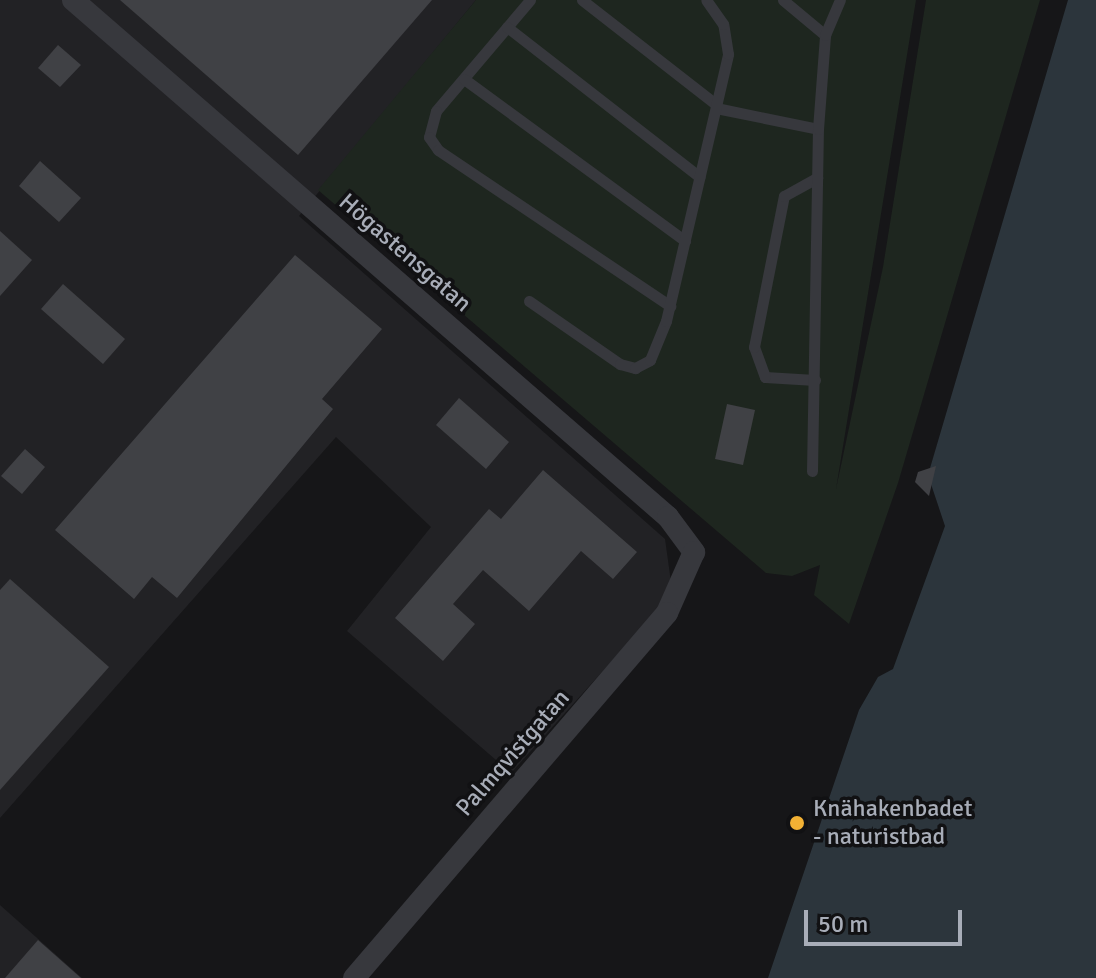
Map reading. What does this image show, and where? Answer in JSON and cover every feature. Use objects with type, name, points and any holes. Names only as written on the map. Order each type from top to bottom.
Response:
[{"type":"street","name":"Högastensgatan","points":[[73,0],[668,517],[694,552]]},
{"type":"street","name":"Palmqvistgatan","points":[[354,978],[667,613],[694,552]]},
{"type":"lane","points":[[530,0],[430,121],[434,146],[670,306]]},
{"type":"lane","points":[[582,0],[717,107],[818,129]]},
{"type":"lane","points":[[529,301],[635,368],[650,360],[670,306],[729,44],[706,0]]},
{"type":"lane","points":[[783,0],[825,35]]},
{"type":"lane","points":[[812,471],[818,129],[825,35],[840,0]]},
{"type":"lane","points":[[507,27],[700,177]]},
{"type":"lane","points":[[464,79],[685,241]]},
{"type":"lane","points":[[815,380],[765,377],[754,347],[784,196],[817,178]]},
{"type":"shaded area","points":[[0,0],[476,0],[299,216],[665,539],[671,582],[655,613],[511,773],[347,631],[431,527],[336,437],[0,818]]},
{"type":"shaded area","points":[[476,0],[916,0],[836,489],[883,267],[926,0],[1040,0],[898,483],[849,624],[814,595],[820,565],[792,576],[766,573],[318,190]]},
{"type":"shaded area","points":[[1068,0],[1096,0],[1096,978],[768,978],[859,710],[878,677],[893,669],[945,526],[928,475]]},
{"type":"shaded area","points":[[0,905],[82,978],[0,978]]},
{"type":"building","points":[[120,0],[432,0],[298,155]]},
{"type":"building","points":[[58,45],[81,65],[60,87],[38,68]]},
{"type":"building","points":[[40,161],[81,198],[59,222],[19,186]]},
{"type":"building","points":[[0,231],[32,260],[0,296]]},
{"type":"building","points":[[295,255],[382,329],[322,399],[333,409],[177,598],[152,577],[134,599],[55,530]]},
{"type":"building","points":[[63,284],[125,339],[103,364],[41,309]]},
{"type":"building","points":[[459,398],[509,442],[486,469],[436,425]]},
{"type":"building","points":[[727,404],[755,410],[743,465],[715,459]]},
{"type":"building","points":[[25,449],[45,467],[22,494],[1,476]]},
{"type":"building","points":[[936,466],[929,496],[915,482],[918,472]]},
{"type":"building","points":[[543,470],[637,552],[613,579],[581,551],[529,611],[483,570],[453,604],[475,624],[443,661],[395,618],[489,509],[501,519]]},
{"type":"building","points":[[10,579],[109,667],[0,790],[0,590]]},
{"type":"building","points":[[38,940],[81,978],[5,978]]},
{"type":"place","name":"Knähakenbadet - naturistbad","points":[[797,823]]}]
